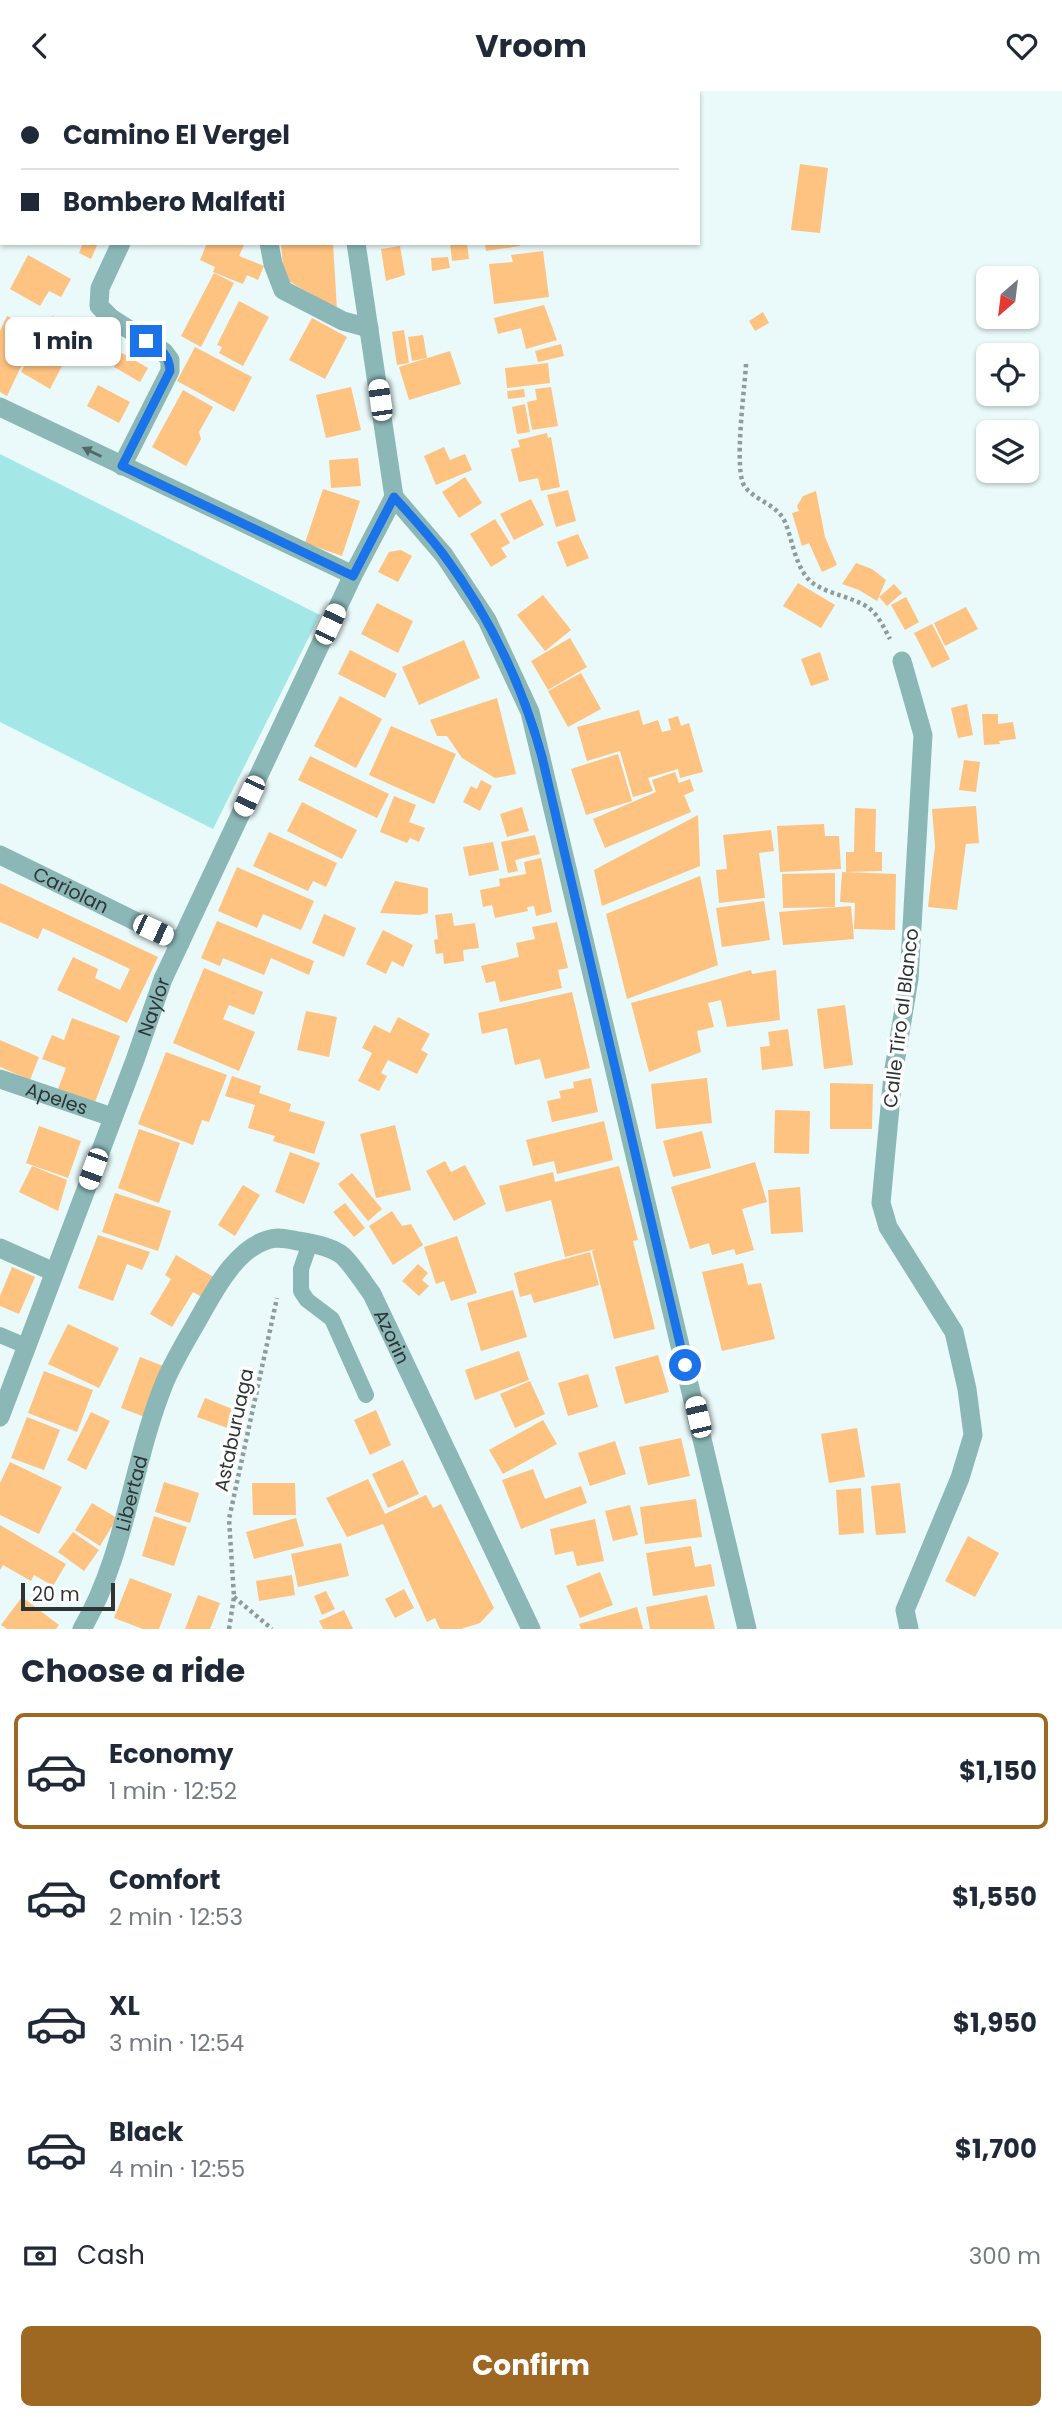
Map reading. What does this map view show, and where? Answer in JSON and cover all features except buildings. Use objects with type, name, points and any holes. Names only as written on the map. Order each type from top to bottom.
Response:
[{"type":"street","points":[[120,245],[100,288],[99,306],[111,319],[164,352],[170,360],[170,371],[122,466]]},
{"type":"street","points":[[269,245],[283,290],[343,321],[369,328]]},
{"type":"street","points":[[356,245],[394,497],[444,555],[487,620],[530,712],[747,1629]]},
{"type":"street","points":[[0,407],[353,576]]},
{"type":"street","name":"Naylor","points":[[0,1417],[163,979],[353,576],[394,497]]},
{"type":"street","name":"Calle Tiro al Blanco","points":[[902,661],[923,735],[909,979],[893,1075],[881,1203],[888,1227],[954,1332],[967,1389],[973,1435],[960,1478],[905,1611],[909,1629]]},
{"type":"street","name":"Cariolan","points":[[0,855],[180,943]]},
{"type":"street","name":"Apeles","points":[[0,1079],[112,1117]]},
{"type":"street","name":"Azorin","points":[[178,1355],[214,1291],[243,1253],[267,1240],[282,1238],[310,1243],[341,1254],[372,1294],[531,1629]]},
{"type":"street","points":[[0,1248],[54,1272]]},
{"type":"street","name":"Libertad","points":[[82,1629],[95,1606],[110,1566],[164,1384],[178,1355]]},
{"type":"lane","points":[[310,1243],[301,1269],[301,1291],[307,1300],[332,1319],[366,1395]]},
{"type":"lane","points":[[0,1335],[26,1346]]},
{"type":"path","points":[[746,364],[741,480],[746,489],[784,518],[803,573],[812,583],[868,608],[881,621],[902,661]]},
{"type":"path","name":"Astaburuaga","points":[[229,1629],[233,1597],[229,1519],[278,1294]]},
{"type":"path","points":[[233,1597],[272,1629]]},
{"type":"shaded area","points":[[0,454],[320,615],[213,829],[0,722]]},
{"type":"route","points":[[146,341],[164,352],[170,360],[170,371],[122,466],[353,576],[394,497],[444,555],[487,620],[530,712],[542,757],[685,1365]]}]
